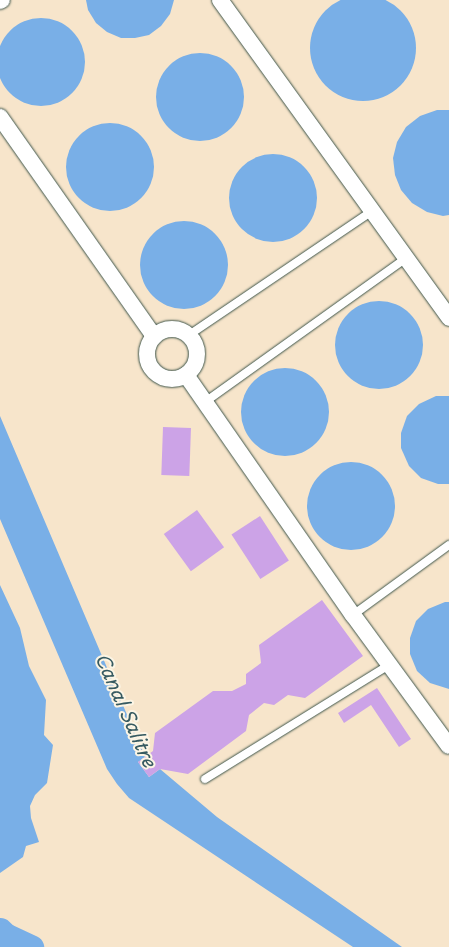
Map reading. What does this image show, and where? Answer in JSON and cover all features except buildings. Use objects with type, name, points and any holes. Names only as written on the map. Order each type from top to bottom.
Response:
[{"type":"street","points":[[220,0],[449,318]]},
{"type":"street","points":[[0,117],[154,336]]},
{"type":"street","points":[[171,329],[189,335],[197,351],[197,361],[193,369],[186,376],[168,379],[159,376],[152,370],[146,352],[148,343],[154,336],[171,329]]},
{"type":"street","points":[[186,376],[353,615],[449,746]]},
{"type":"lane","points":[[189,335],[372,211]]},
{"type":"lane","points":[[204,402],[406,258]]},
{"type":"lane","points":[[353,615],[449,545]]},
{"type":"lane","points":[[204,779],[389,665]]},
{"type":"water","points":[[363,-5],[383,-1],[400,11],[412,28],[416,48],[412,68],[400,85],[383,97],[363,101],[343,97],[326,85],[314,68],[310,48],[314,28],[326,11],[343,-1]]},
{"type":"water","points":[[86,0],[174,0],[170,14],[161,26],[149,35],[121,38],[107,32],[96,23],[88,10]]},
{"type":"water","points":[[41,18],[58,22],[72,31],[81,45],[85,62],[81,79],[72,93],[58,102],[41,106],[24,102],[10,93],[1,79],[-3,62],[1,45],[10,31],[24,22]]},
{"type":"water","points":[[200,53],[217,56],[225,60],[237,72],[241,80],[244,97],[241,114],[237,122],[225,134],[217,138],[200,141],[183,138],[175,134],[163,122],[159,114],[156,97],[159,80],[163,72],[175,60],[183,56]]},
{"type":"water","points":[[437,110],[449,110],[449,215],[443,216],[427,212],[412,203],[401,190],[395,175],[393,158],[397,142],[406,127],[420,116]]},
{"type":"water","points":[[110,123],[127,126],[135,130],[147,142],[151,150],[154,167],[151,184],[147,192],[135,204],[127,208],[110,211],[93,208],[85,204],[73,192],[69,184],[66,167],[69,150],[73,142],[85,130],[93,126]]},
{"type":"water","points":[[273,154],[290,157],[298,161],[310,173],[314,181],[317,198],[314,215],[310,223],[298,235],[290,239],[273,242],[256,239],[248,235],[236,223],[232,215],[229,198],[232,181],[236,173],[248,161],[256,157]]},
{"type":"water","points":[[184,221],[201,224],[209,228],[221,240],[225,248],[228,265],[225,282],[221,290],[209,302],[201,306],[184,309],[167,306],[159,302],[147,290],[143,282],[140,265],[143,248],[147,240],[159,228],[167,224]]},
{"type":"water","points":[[379,301],[396,304],[410,314],[420,328],[423,345],[420,362],[410,376],[396,386],[379,389],[362,386],[348,376],[338,362],[335,345],[338,328],[348,314],[362,304]]},
{"type":"water","points":[[285,368],[302,371],[316,381],[326,395],[329,412],[326,429],[316,443],[302,453],[285,456],[268,453],[254,443],[244,429],[241,412],[244,395],[254,381],[268,371]]},
{"type":"water","points":[[436,396],[449,396],[449,484],[438,484],[421,478],[409,466],[401,448],[401,433],[407,416],[419,404]]},
{"type":"water","name":"Canal Salitre","points":[[0,416],[145,757],[138,762],[149,777],[160,769],[217,817],[402,947],[353,947],[129,798],[117,784],[107,769],[0,519]]},
{"type":"water","points":[[351,462],[368,465],[382,475],[392,489],[395,506],[392,523],[382,537],[368,547],[351,550],[334,547],[320,537],[310,523],[307,506],[310,489],[320,475],[334,465]]},
{"type":"water","points":[[0,585],[20,628],[29,666],[46,700],[44,735],[53,745],[47,783],[35,795],[30,806],[31,818],[39,842],[26,846],[23,857],[0,873]]},
{"type":"water","points":[[449,602],[449,689],[430,683],[417,671],[410,654],[410,638],[416,621],[428,609]]},
{"type":"waterway","points":[[0,930],[5,935],[31,947]]}]
